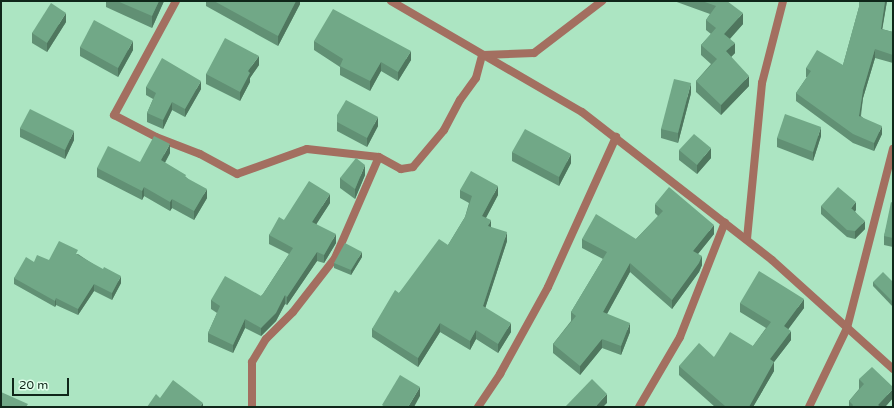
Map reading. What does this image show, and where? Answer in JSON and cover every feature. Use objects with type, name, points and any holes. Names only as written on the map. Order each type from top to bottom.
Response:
[{"type":"street","points":[[176,1],[114,115],[237,174],[307,149],[379,157],[401,168],[413,167],[444,130],[460,100],[476,78],[482,55]]},
{"type":"street","points":[[391,1],[582,112],[747,239],[893,369]]},
{"type":"street","points":[[482,55],[534,53],[602,1]]},
{"type":"street","points":[[747,239],[762,84],[783,1]]},
{"type":"street","points":[[478,407],[500,374],[548,287],[616,137]]},
{"type":"street","points":[[809,407],[847,328],[893,149]]},
{"type":"street","points":[[252,407],[252,362],[266,339],[293,312],[335,258],[379,157]]},
{"type":"street","points":[[639,407],[680,337],[725,222]]},
{"type":"building","points":[[117,1],[159,1],[152,16]]},
{"type":"building","points":[[214,1],[296,1],[278,36]]},
{"type":"building","points":[[702,1],[727,1],[743,13],[724,34],[735,43],[726,51],[749,76],[721,105],[696,81],[717,59],[701,45],[716,28],[706,20],[716,6]]},
{"type":"building","points":[[859,1],[885,1],[881,29],[893,32],[893,55],[875,49],[863,90],[859,116],[882,126],[874,143],[853,134],[796,93],[811,71],[806,68],[817,50],[843,65],[859,7]]},
{"type":"building","points":[[51,3],[66,13],[47,43],[32,33]]},
{"type":"building","points":[[333,9],[411,51],[398,72],[381,62],[370,81],[340,66],[343,59],[314,41]]},
{"type":"building","points":[[94,20],[133,41],[118,68],[80,47]]},
{"type":"building","points":[[225,38],[259,56],[248,71],[250,73],[240,92],[206,74]]},
{"type":"building","points":[[162,58],[201,81],[185,109],[172,102],[163,120],[147,113],[156,93],[146,87]]},
{"type":"building","points":[[674,79],[691,83],[678,133],[661,129]]},
{"type":"building","points":[[346,100],[378,117],[367,138],[337,122],[337,115]]},
{"type":"building","points":[[30,109],[74,131],[65,150],[20,128]]},
{"type":"building","points":[[785,114],[821,127],[813,152],[777,138]]},
{"type":"building","points":[[525,129],[571,154],[559,177],[512,152]]},
{"type":"building","points":[[694,134],[711,148],[697,165],[679,150]]},
{"type":"building","points":[[154,136],[170,144],[161,160],[186,175],[185,177],[207,189],[194,211],[172,199],[170,202],[144,187],[142,191],[97,168],[108,146],[140,162]]},
{"type":"building","points":[[356,158],[365,165],[355,189],[340,178]]},
{"type":"building","points":[[471,171],[498,186],[482,216],[491,220],[488,226],[507,232],[483,306],[511,323],[498,344],[476,330],[470,341],[440,323],[418,358],[372,329],[395,290],[399,293],[439,239],[448,245],[465,217],[472,196],[460,190]]},
{"type":"building","points":[[309,181],[330,194],[312,222],[336,234],[324,255],[317,252],[287,297],[285,295],[276,313],[261,328],[245,319],[233,345],[208,333],[220,306],[211,300],[225,276],[261,296],[263,294],[293,248],[269,235],[279,217],[284,220]]},
{"type":"building","points":[[669,187],[714,225],[693,251],[702,256],[699,263],[672,300],[630,263],[603,312],[630,323],[621,346],[602,339],[580,366],[553,344],[576,316],[571,312],[607,252],[582,239],[596,214],[636,239],[663,211],[655,204]]},
{"type":"building","points":[[838,187],[856,202],[851,208],[865,221],[855,231],[847,230],[821,206]]},
{"type":"building","points":[[891,202],[893,203],[893,238],[884,236]]},
{"type":"building","points":[[59,241],[78,250],[76,254],[103,269],[104,267],[121,276],[112,293],[94,284],[78,309],[56,298],[55,301],[14,278],[26,257],[34,262],[37,255],[49,260]]},
{"type":"building","points":[[345,243],[362,252],[351,270],[334,263]]},
{"type":"building","points":[[759,271],[804,299],[784,326],[791,331],[770,359],[774,362],[749,407],[724,407],[725,406],[679,366],[699,343],[714,357],[730,332],[753,346],[771,322],[740,303]]},
{"type":"building","points":[[883,272],[893,282],[893,302],[873,282]]},
{"type":"building","points":[[872,367],[893,387],[893,389],[878,405],[881,407],[852,407],[853,405],[849,401],[864,384],[859,379]]},
{"type":"building","points":[[400,375],[420,387],[408,407],[385,407],[382,405]]},
{"type":"building","points":[[592,379],[607,394],[595,407],[565,407]]},
{"type":"building","points":[[173,380],[203,403],[200,407],[147,407],[156,394],[160,398]]},
{"type":"building","points":[[1,392],[28,404],[26,407],[1,407]]}]
